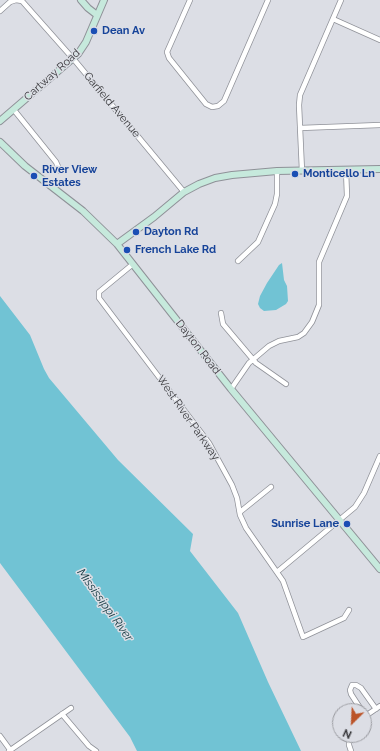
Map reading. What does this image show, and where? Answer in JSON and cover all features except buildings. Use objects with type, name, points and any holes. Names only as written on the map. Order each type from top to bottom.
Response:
[{"type":"main road","points":[[81,0],[97,15]]},
{"type":"main road","name":"Cartway Road","points":[[0,121],[72,59],[82,48],[104,0]]},
{"type":"main road","name":"Dayton Road","points":[[0,142],[30,170],[83,211],[117,244],[231,389],[380,569]]},
{"type":"main road","points":[[117,244],[154,217],[184,192],[198,184],[215,178],[277,171],[380,169]]},
{"type":"street","name":"Garfield Avenue","points":[[16,0],[22,1],[184,192]]},
{"type":"street","points":[[0,11],[10,2],[16,0]]},
{"type":"street","points":[[190,0],[167,52],[169,58],[206,104],[212,107],[218,106],[224,101],[268,0]]},
{"type":"street","points":[[302,171],[299,105],[300,95],[341,0]]},
{"type":"street","points":[[333,18],[380,40]]},
{"type":"street","points":[[14,110],[56,162],[60,170]]},
{"type":"street","points":[[300,128],[380,125]]},
{"type":"street","points":[[231,389],[249,363],[274,343],[298,337],[304,333],[312,322],[319,305],[319,262],[347,196],[346,170]]},
{"type":"street","points":[[238,261],[258,242],[275,204],[277,194],[277,171]]},
{"type":"street","name":"West River Parkway","points":[[133,264],[99,292],[99,298],[208,443],[232,485],[246,528],[287,589],[303,637],[344,618],[350,610]]},
{"type":"street","points":[[221,313],[223,324],[253,360],[261,368],[286,384]]},
{"type":"street","points":[[277,572],[348,514],[360,501],[380,456]]},
{"type":"street","points":[[240,512],[271,487]]},
{"type":"street","points":[[357,703],[351,694],[350,690],[352,685],[356,685],[361,688],[378,708]]},
{"type":"street","points":[[0,736],[10,751],[71,708]]},
{"type":"street","points":[[62,714],[89,746],[96,751]]},
{"type":"water","points":[[282,263],[284,280],[287,286],[288,301],[276,310],[264,311],[258,304],[260,296],[279,265]]},
{"type":"water","name":"Mississippi River","points":[[0,296],[30,335],[49,378],[118,460],[193,534],[190,551],[238,613],[268,682],[301,751],[137,751],[130,737],[0,563]]},
{"type":"place","name":"Dean Av","points":[[94,31]]},
{"type":"place","name":"Monticello Ln","points":[[295,174]]},
{"type":"place","name":"River View Estates","points":[[34,176]]},
{"type":"place","name":"Dayton Rd","points":[[136,232]]},
{"type":"place","name":"French Lake Rd","points":[[127,250]]},
{"type":"place","name":"Sunrise Lane","points":[[347,524]]}]
